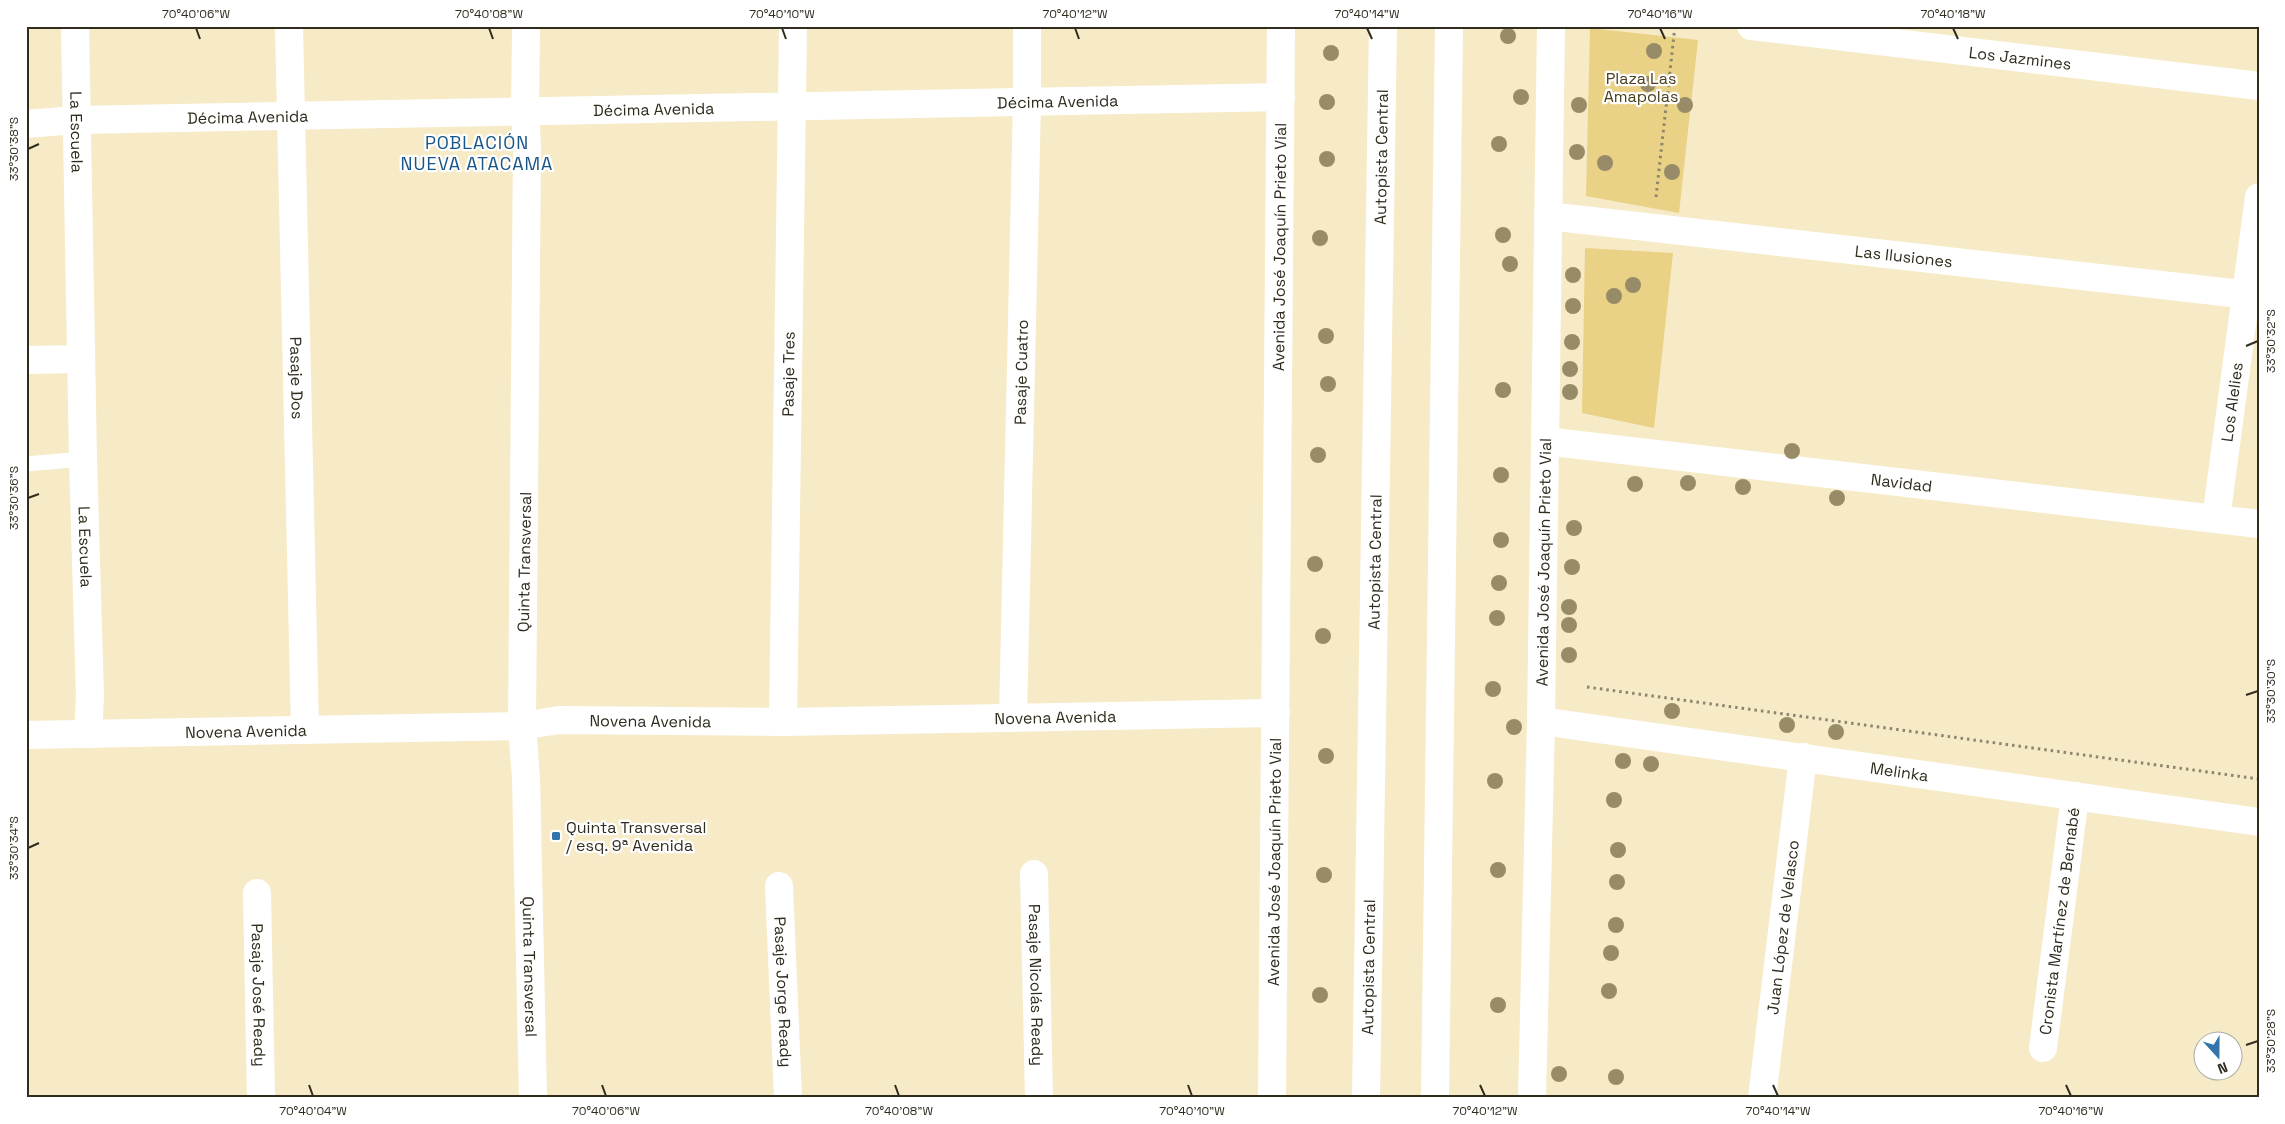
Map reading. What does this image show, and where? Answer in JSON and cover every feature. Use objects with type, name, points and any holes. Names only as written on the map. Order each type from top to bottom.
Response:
[{"type":"main road","name":"La Escuela","points":[[75,26],[83,459],[90,696],[88,734]]},
{"type":"main road","name":"Pasaje Dos","points":[[289,26],[305,730]]},
{"type":"main road","name":"Quinta Transversal","points":[[526,26],[525,112],[527,156],[522,726],[526,778],[533,1098]]},
{"type":"main road","name":"Pasaje Tres","points":[[783,722],[793,26]]},
{"type":"main road","name":"Pasaje Cuatro","points":[[1013,718],[1027,102],[1027,26]]},
{"type":"main road","name":"Avenida José Joaquín Prieto Vial","points":[[1272,1098],[1281,26]]},
{"type":"main road","name":"Autopista Central","points":[[1366,1098],[1383,26]]},
{"type":"main road","points":[[1435,1098],[1449,26]]},
{"type":"main road","name":"Avenida José Joaquín Prieto Vial","points":[[1532,1098],[1541,721],[1550,26]]},
{"type":"main road","name":"Los Jazmines","points":[[1751,26],[2259,86]]},
{"type":"main road","name":"Décima Avenida","points":[[26,124],[76,120],[1280,97]]},
{"type":"main road","name":"Los Alelies","points":[[2216,519],[2252,296],[2259,197]]},
{"type":"main road","name":"Las Ilusiones","points":[[1548,216],[2252,296]]},
{"type":"main road","points":[[26,360],[81,359]]},
{"type":"main road","name":"Navidad","points":[[1545,441],[2259,524]]},
{"type":"main road","name":"Novena Avenida","points":[[26,735],[522,726],[559,720],[783,722],[1276,713]]},
{"type":"main road","name":"Melinka","points":[[1541,721],[2259,822]]},
{"type":"main road","name":"Juan López de Velasco","points":[[1762,1098],[1803,757]]},
{"type":"main road","name":"Cronista Martínez de Bernabé","points":[[2043,1048],[2075,796]]},
{"type":"main road","name":"Pasaje Nicolás Ready","points":[[1034,874],[1039,1098]]},
{"type":"main road","name":"Pasaje Jorge Ready","points":[[779,886],[788,1098]]},
{"type":"main road","name":"Pasaje José Ready","points":[[257,893],[261,1098]]},
{"type":"lane","points":[[26,464],[83,459]]},
{"type":"path","points":[[1652,228],[1676,26]]},
{"type":"path","points":[[1587,687],[2259,779]]},
{"type":"green space","name":"Plaza Las Amapolas","points":[[1590,28],[1698,40],[1679,213],[1586,196]]},
{"type":"green space","points":[[1585,248],[1673,253],[1654,428],[1582,413]]},
{"type":"place","name":"Quinta Transversal / esq. 9ª Avenida","points":[[556,836]]},
{"type":"district","name":"POBLACIÓN NUEVA ATACAMA","points":[[477,153]]}]
